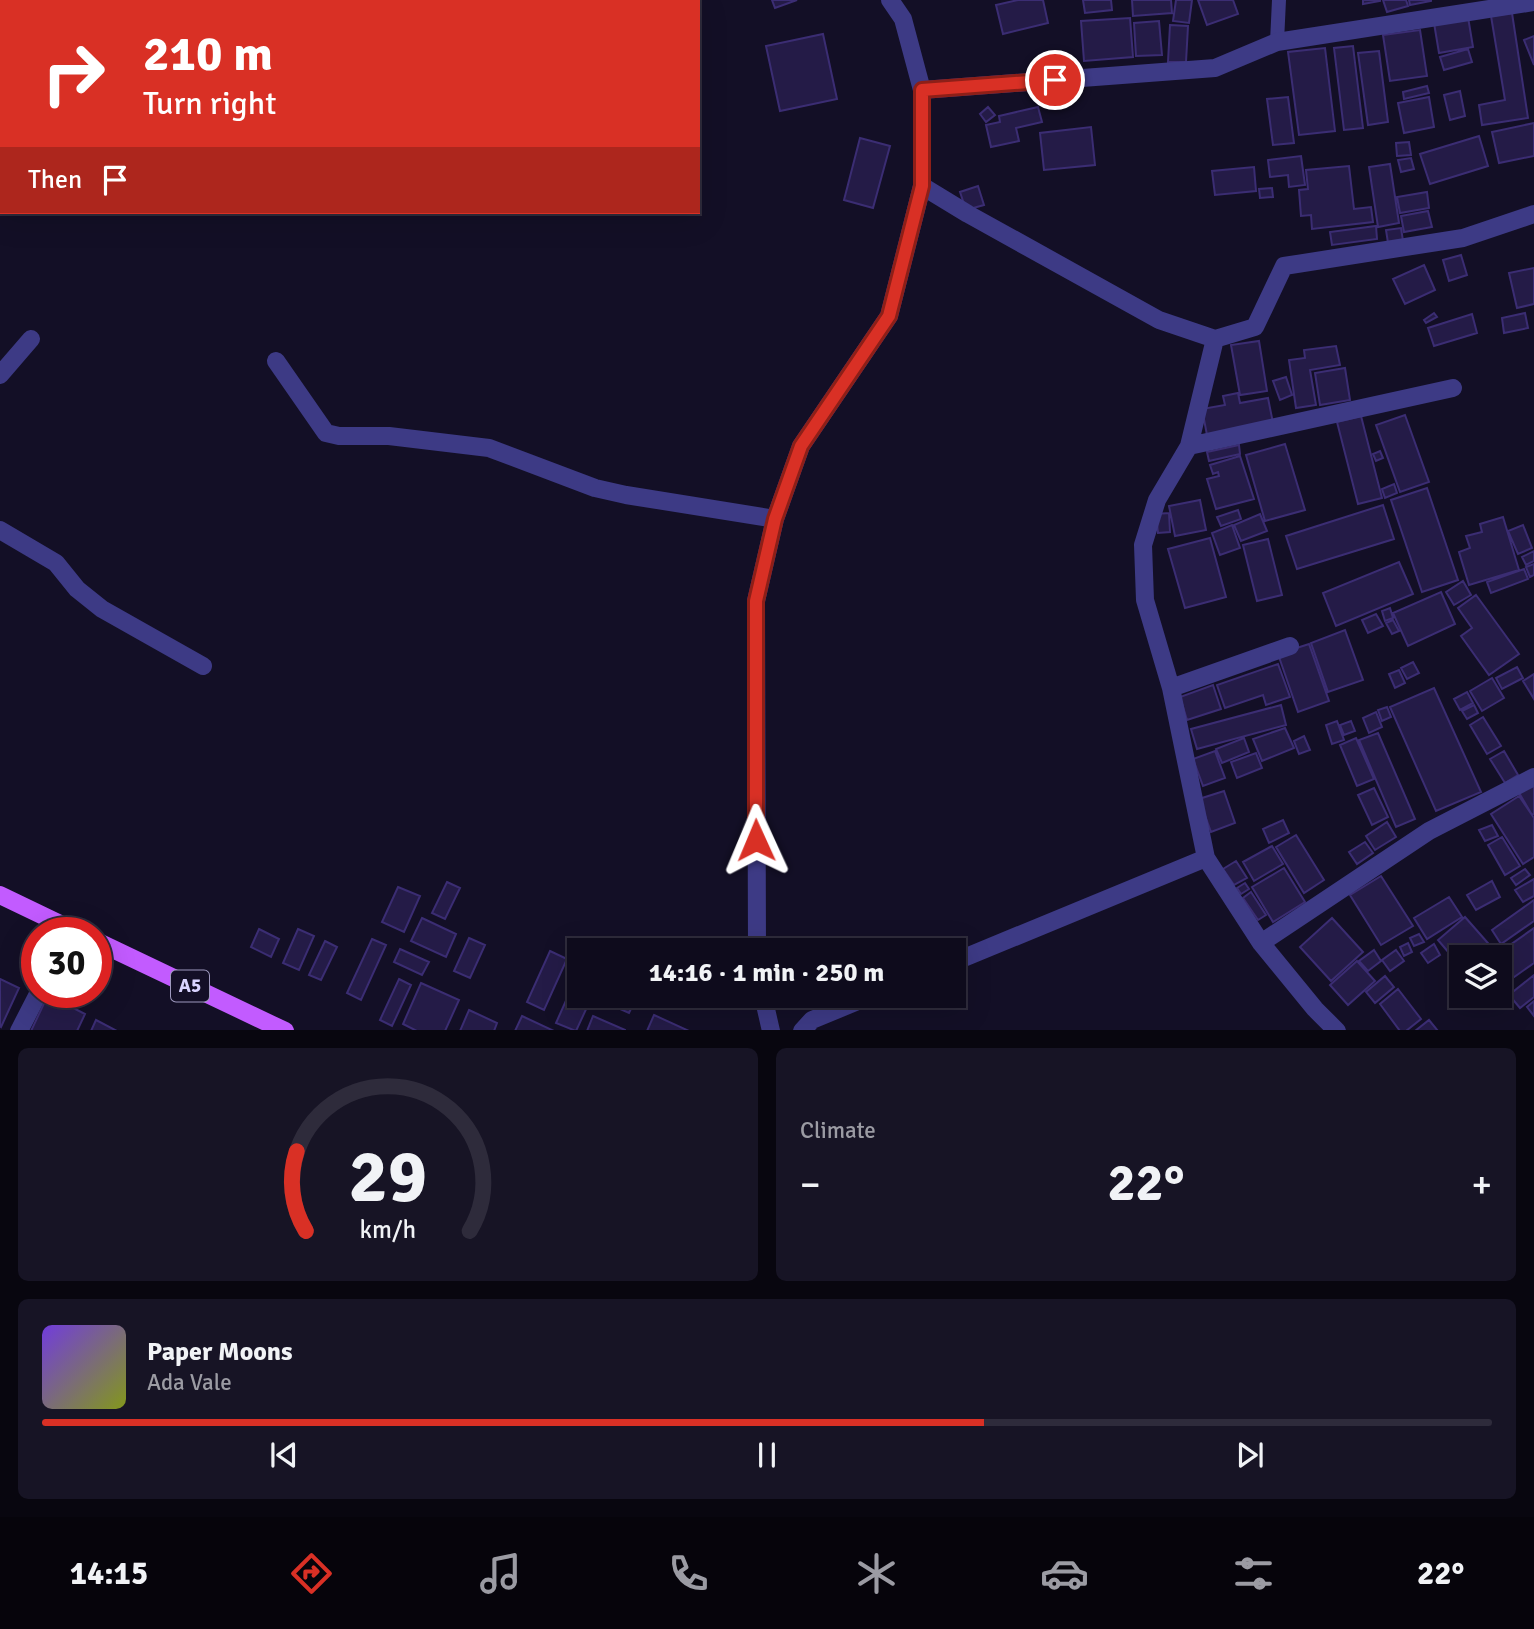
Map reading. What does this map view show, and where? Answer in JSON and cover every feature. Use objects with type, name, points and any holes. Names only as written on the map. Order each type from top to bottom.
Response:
[{"type":"main road","points":[[0,895],[44,917]]},
{"type":"main road","name":"A5","points":[[112,949],[283,1030]]},
{"type":"street","points":[[757,938],[756,601],[775,519],[801,446],[889,316],[922,186],[922,90],[903,19],[890,0]]},
{"type":"street","points":[[922,90],[1215,68],[1277,42],[1534,2]]},
{"type":"street","points":[[922,186],[1159,320],[1215,339],[1255,327],[1284,267],[1463,238],[1534,214]]},
{"type":"street","points":[[0,375],[31,339]]},
{"type":"street","points":[[1215,339],[1189,446],[1157,500],[1143,545],[1145,600],[1171,688],[1206,858],[1261,943],[1315,1009],[1336,1030]]},
{"type":"street","points":[[276,361],[326,433],[339,436],[389,436],[489,448],[596,488],[775,519]]},
{"type":"street","points":[[1189,446],[1453,388]]},
{"type":"street","points":[[0,530],[56,563],[77,589],[102,610],[203,666]]},
{"type":"street","points":[[1171,688],[1290,646]]},
{"type":"street","points":[[1261,943],[1429,831],[1534,777]]},
{"type":"street","points":[[966,957],[1206,858]]},
{"type":"street","points":[[20,1030],[31,1008]]},
{"type":"street","points":[[766,1008],[771,1030]]},
{"type":"street","points":[[803,1030],[812,1020],[841,1008]]},
{"type":"lane","points":[[1277,42],[1279,0]]},
{"type":"building","points":[[772,0],[797,0],[775,8]]},
{"type":"building","points":[[1018,0],[1043,0],[1048,23],[1003,34],[996,5]]},
{"type":"building","points":[[1083,0],[1111,0],[1112,10],[1085,13]]},
{"type":"building","points":[[1132,0],[1171,0],[1172,13],[1133,16]]},
{"type":"building","points":[[1176,0],[1192,0],[1189,23],[1173,21]]},
{"type":"building","points":[[1198,0],[1233,0],[1238,14],[1207,25]]},
{"type":"building","points":[[1363,0],[1380,0],[1380,1],[1363,4]]},
{"type":"building","points":[[1383,0],[1406,0],[1408,6],[1387,12]]},
{"type":"building","points":[[1409,0],[1431,0],[1431,1],[1410,5]]},
{"type":"building","points":[[1512,13],[1528,118],[1482,125],[1479,105],[1505,100],[1491,16]]},
{"type":"building","points":[[1468,17],[1473,47],[1439,53],[1434,23]]},
{"type":"building","points":[[1130,18],[1133,57],[1084,61],[1081,21]]},
{"type":"building","points":[[1159,21],[1162,55],[1136,56],[1134,23]]},
{"type":"building","points":[[1170,25],[1188,26],[1186,62],[1168,62]]},
{"type":"building","points":[[1420,30],[1427,76],[1390,81],[1383,35]]},
{"type":"building","points":[[823,34],[837,99],[780,111],[766,46]]},
{"type":"building","points":[[1534,36],[1534,65],[1524,40]]},
{"type":"building","points":[[1353,46],[1363,128],[1344,130],[1334,48]]},
{"type":"building","points":[[1325,48],[1335,131],[1299,135],[1288,52]]},
{"type":"building","points":[[1468,49],[1472,62],[1444,70],[1440,57]]},
{"type":"building","points":[[1379,51],[1388,122],[1368,125],[1358,53]]},
{"type":"building","points":[[1427,86],[1429,93],[1404,99],[1403,92]]},
{"type":"building","points":[[1460,91],[1465,116],[1450,120],[1444,95]]},
{"type":"building","points":[[1288,97],[1294,143],[1273,145],[1267,99]]},
{"type":"building","points":[[1429,97],[1434,127],[1404,133],[1398,103]]},
{"type":"building","points":[[988,107],[995,115],[986,122],[980,114]]},
{"type":"building","points":[[1038,107],[1042,122],[1016,128],[1019,141],[991,147],[986,125],[1000,122],[999,116]]},
{"type":"building","points":[[1534,123],[1534,156],[1499,163],[1492,132]]},
{"type":"building","points":[[1091,127],[1095,165],[1044,170],[1040,133]]},
{"type":"building","points":[[1479,136],[1488,166],[1430,184],[1420,154]]},
{"type":"building","points":[[860,138],[890,146],[873,208],[844,200]]},
{"type":"building","points":[[1409,142],[1411,155],[1397,156],[1396,143]]},
{"type":"building","points":[[1301,156],[1305,185],[1289,187],[1288,175],[1270,177],[1268,160]]},
{"type":"building","points":[[1411,158],[1414,169],[1401,172],[1398,160]]},
{"type":"building","points":[[1390,164],[1399,223],[1378,227],[1369,167]]},
{"type":"building","points":[[1349,166],[1354,209],[1371,207],[1373,222],[1312,229],[1311,215],[1301,216],[1299,190],[1308,189],[1306,170]]},
{"type":"building","points":[[1254,167],[1256,191],[1215,195],[1212,171]]},
{"type":"building","points":[[978,186],[984,205],[966,210],[960,192]]},
{"type":"building","points":[[1272,188],[1273,197],[1260,198],[1259,189]]},
{"type":"building","points":[[1427,192],[1429,208],[1400,213],[1397,197]]},
{"type":"building","points":[[1428,211],[1432,227],[1404,232],[1401,216]]},
{"type":"building","points":[[1376,226],[1377,239],[1332,245],[1330,232]]},
{"type":"building","points":[[1401,228],[1403,241],[1388,243],[1386,230]]},
{"type":"building","points":[[1461,255],[1467,275],[1449,281],[1443,260]]},
{"type":"building","points":[[1424,265],[1435,290],[1405,304],[1393,279]]},
{"type":"building","points":[[1534,268],[1534,304],[1517,308],[1509,273]]},
{"type":"building","points":[[1434,313],[1437,317],[1426,323],[1424,320]]},
{"type":"building","points":[[1525,313],[1528,328],[1504,333],[1502,318]]},
{"type":"building","points":[[1472,314],[1477,333],[1434,346],[1428,328]]},
{"type":"building","points":[[1259,341],[1267,391],[1240,395],[1231,345]]},
{"type":"building","points":[[1336,346],[1340,365],[1310,370],[1316,405],[1296,408],[1289,360],[1305,358],[1304,350]]},
{"type":"building","points":[[1345,368],[1350,400],[1320,405],[1315,373]]},
{"type":"building","points":[[1286,377],[1292,395],[1280,400],[1273,381]]},
{"type":"building","points":[[1238,393],[1240,403],[1268,398],[1273,423],[1207,435],[1202,409],[1225,405],[1223,396]]},
{"type":"building","points":[[1405,415],[1429,482],[1400,492],[1376,425]]},
{"type":"building","points":[[1361,416],[1382,498],[1358,504],[1337,422]]},
{"type":"building","points":[[1285,444],[1305,510],[1265,521],[1246,455]]},
{"type":"building","points":[[1239,445],[1240,454],[1209,461],[1207,452]]},
{"type":"building","points":[[1380,451],[1383,458],[1376,461],[1373,454]]},
{"type":"building","points":[[1240,456],[1254,499],[1216,509],[1207,479],[1219,476],[1218,472],[1213,474],[1210,465]]},
{"type":"building","points":[[1394,484],[1397,493],[1385,498],[1382,489]]},
{"type":"building","points":[[1427,488],[1458,580],[1422,592],[1391,500]]},
{"type":"building","points":[[1200,500],[1206,530],[1175,536],[1169,506]]},
{"type":"building","points":[[1383,505],[1394,539],[1297,569],[1286,536]]},
{"type":"building","points":[[1238,510],[1241,519],[1221,526],[1217,517]]},
{"type":"building","points":[[1169,513],[1170,532],[1158,533],[1156,514]]},
{"type":"building","points":[[1260,514],[1267,531],[1241,541],[1234,525]]},
{"type":"building","points":[[1503,517],[1519,570],[1469,585],[1459,552],[1470,548],[1466,536],[1482,532],[1480,524]]},
{"type":"building","points":[[1232,525],[1240,548],[1220,555],[1212,533]]},
{"type":"building","points":[[1523,525],[1532,548],[1518,554],[1508,531]]},
{"type":"building","points":[[1210,538],[1226,597],[1185,608],[1168,549]]},
{"type":"building","points":[[1268,539],[1282,595],[1257,601],[1243,545]]},
{"type":"building","points":[[1534,551],[1534,561],[1526,565],[1522,557]]},
{"type":"building","points":[[1399,562],[1413,594],[1336,626],[1323,593]]},
{"type":"building","points":[[1534,564],[1534,575],[1530,577],[1526,567]]},
{"type":"building","points":[[1524,569],[1528,579],[1491,593],[1487,582]]},
{"type":"building","points":[[1463,581],[1471,595],[1454,605],[1446,592]]},
{"type":"building","points":[[1441,592],[1455,624],[1408,646],[1393,613]]},
{"type":"building","points":[[1476,595],[1519,654],[1489,675],[1461,636],[1472,628],[1458,608]]},
{"type":"building","points":[[1390,608],[1393,618],[1385,621],[1382,611]]},
{"type":"building","points":[[1376,614],[1383,626],[1368,633],[1362,620]]},
{"type":"building","points":[[1393,620],[1399,631],[1392,634],[1386,623]]},
{"type":"building","points":[[1345,630],[1363,680],[1328,692],[1311,643]]},
{"type":"building","points":[[1309,644],[1329,701],[1298,712],[1278,654]]},
{"type":"building","points":[[1413,662],[1419,673],[1407,679],[1401,668]]},
{"type":"building","points":[[1278,664],[1290,697],[1266,705],[1263,695],[1225,708],[1217,685]]},
{"type":"building","points":[[1517,667],[1523,678],[1502,689],[1496,678]]},
{"type":"building","points":[[1399,670],[1405,683],[1395,688],[1389,674]]},
{"type":"building","points":[[1534,674],[1534,699],[1523,681]]},
{"type":"building","points":[[1492,678],[1504,698],[1482,711],[1470,691]]},
{"type":"building","points":[[1213,685],[1221,709],[1187,720],[1180,697]]},
{"type":"building","points":[[1434,688],[1481,792],[1436,811],[1390,707]]},
{"type":"building","points":[[1467,692],[1473,703],[1460,710],[1454,699]]},
{"type":"building","points":[[1281,705],[1286,725],[1197,749],[1191,729]]},
{"type":"building","points":[[1474,705],[1478,713],[1467,719],[1462,711]]},
{"type":"building","points":[[1387,707],[1391,717],[1382,721],[1378,710]]},
{"type":"building","points":[[1376,712],[1382,727],[1369,733],[1363,718]]},
{"type":"building","points":[[1483,717],[1501,746],[1487,754],[1470,725]]},
{"type":"building","points":[[1337,721],[1344,740],[1332,744],[1326,725]]},
{"type":"building","points":[[1351,721],[1355,731],[1344,735],[1340,725]]},
{"type":"building","points":[[1285,728],[1294,748],[1262,761],[1253,739]]},
{"type":"building","points":[[1378,733],[1415,819],[1396,827],[1359,740]]},
{"type":"building","points":[[1304,736],[1310,750],[1299,754],[1294,741]]},
{"type":"building","points":[[1244,738],[1249,752],[1222,763],[1216,749]]},
{"type":"building","points":[[1356,738],[1374,779],[1357,786],[1340,745]]},
{"type":"building","points":[[1215,751],[1225,778],[1203,786],[1193,759]]},
{"type":"building","points":[[1504,751],[1518,775],[1505,783],[1490,759]]},
{"type":"building","points":[[1256,753],[1262,768],[1237,778],[1231,762]]},
{"type":"building","points":[[1534,781],[1534,814],[1532,815],[1518,791]]},
{"type":"building","points":[[1374,788],[1388,817],[1372,825],[1358,795]]},
{"type":"building","points":[[1224,791],[1235,823],[1211,832],[1199,799]]},
{"type":"building","points":[[1519,796],[1534,818],[1534,857],[1523,864],[1491,814]]},
{"type":"building","points":[[1283,820],[1289,833],[1269,843],[1263,829]]},
{"type":"building","points":[[1387,822],[1396,837],[1375,850],[1366,836]]},
{"type":"building","points":[[1492,825],[1498,836],[1485,841],[1479,830]]},
{"type":"building","points":[[1296,835],[1324,880],[1304,893],[1276,847]]},
{"type":"building","points":[[1502,837],[1520,866],[1505,875],[1488,845]]},
{"type":"building","points":[[1365,842],[1373,853],[1357,864],[1349,852]]},
{"type":"building","points":[[1272,846],[1283,864],[1254,881],[1243,862]]},
{"type":"building","points":[[1236,861],[1247,878],[1234,885],[1223,869]]},
{"type":"building","points":[[1284,868],[1305,902],[1273,922],[1252,887]]},
{"type":"building","points":[[1525,869],[1530,875],[1516,885],[1511,878]]},
{"type":"building","points":[[1381,876],[1413,926],[1381,945],[1350,895]]},
{"type":"building","points":[[1534,879],[1534,896],[1523,902],[1515,890]]},
{"type":"building","points":[[1492,881],[1500,897],[1476,910],[1467,895]]},
{"type":"building","points":[[447,882],[460,888],[445,919],[432,913]]},
{"type":"building","points":[[1245,883],[1249,889],[1241,894],[1237,888]]},
{"type":"building","points":[[398,887],[420,896],[404,932],[382,922]]},
{"type":"building","points":[[1251,892],[1266,915],[1258,920],[1243,898]]},
{"type":"building","points":[[1449,897],[1462,917],[1427,939],[1414,918]]},
{"type":"building","points":[[1534,900],[1534,921],[1501,944],[1492,930]]},
{"type":"building","points":[[1465,917],[1490,945],[1449,945],[1449,953],[1438,940]]},
{"type":"building","points":[[422,918],[456,934],[446,957],[411,941]]},
{"type":"building","points":[[1332,918],[1363,952],[1331,981],[1300,947]]},
{"type":"building","points":[[1534,928],[1534,963],[1512,979],[1512,945]]},
{"type":"building","points":[[259,929],[279,939],[271,957],[251,947]]},
{"type":"building","points":[[298,929],[314,936],[299,970],[283,963]]},
{"type":"building","points":[[1419,934],[1424,942],[1414,946],[1410,938]]},
{"type":"building","points":[[469,938],[485,945],[470,978],[454,971]]},
{"type":"building","points":[[372,939],[386,945],[361,1000],[347,993]]},
{"type":"building","points":[[325,941],[337,947],[321,980],[309,975]]},
{"type":"building","points":[[1408,943],[1412,952],[1404,956],[1400,947]]},
{"type":"building","points":[[1434,944],[1440,955],[1428,963],[1421,953]]},
{"type":"building","points":[[400,949],[429,962],[422,975],[394,962]]},
{"type":"building","points":[[1374,950],[1381,961],[1368,971],[1359,961]]},
{"type":"building","points":[[1396,950],[1404,961],[1390,971],[1382,960]]},
{"type":"building","points":[[550,951],[567,959],[544,1010],[527,1002]]},
{"type":"building","points":[[1357,961],[1375,981],[1348,1005],[1330,985]]},
{"type":"building","points":[[1534,975],[1534,997],[1520,1008],[1512,999],[1512,993]]},
{"type":"building","points":[[1385,976],[1394,987],[1375,1003],[1366,992]]},
{"type":"building","points":[[0,979],[19,988],[1,1027],[0,1026]]},
{"type":"building","points":[[399,979],[411,985],[392,1026],[380,1020]]},
{"type":"building","points":[[421,983],[459,1000],[445,1030],[415,1030],[403,1024]]},
{"type":"building","points":[[1398,989],[1421,1019],[1407,1030],[1399,1030],[1380,1004]]},
{"type":"building","points":[[567,998],[567,1008],[587,1008],[576,1030],[556,1023]]},
{"type":"building","points":[[1534,1001],[1534,1016],[1527,1007]]},
{"type":"building","points":[[42,1008],[73,1008],[85,1014],[77,1030],[31,1030]]},
{"type":"building","points":[[618,1008],[631,1008],[629,1013]]},
{"type":"building","points":[[469,1010],[497,1023],[494,1030],[460,1030]]},
{"type":"building","points":[[654,1015],[687,1030],[647,1030]]},
{"type":"building","points":[[522,1016],[552,1030],[515,1030]]},
{"type":"building","points":[[593,1016],[625,1030],[587,1030]]},
{"type":"building","points":[[96,1020],[115,1030],[91,1030]]},
{"type":"building","points":[[1429,1020],[1437,1030],[1416,1030]]},
{"type":"route","points":[[756,840],[756,601],[775,519],[801,446],[889,316],[922,186],[922,90],[1055,80]]}]
